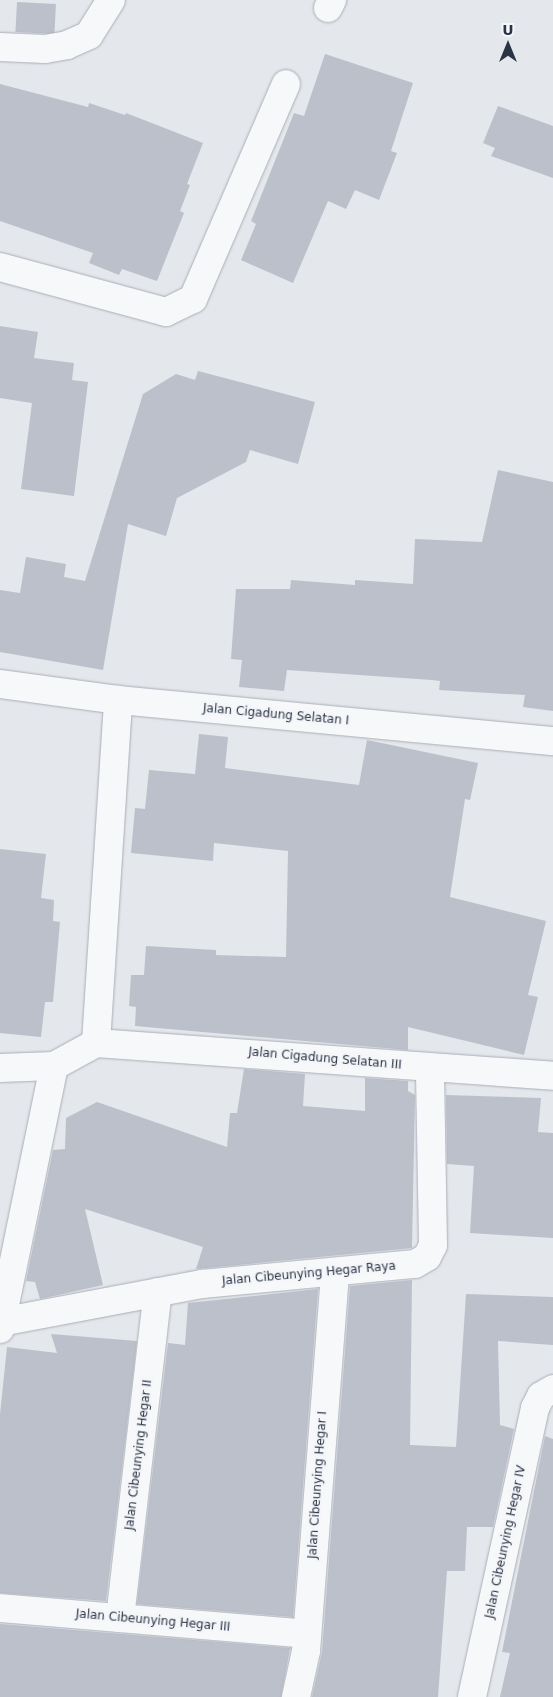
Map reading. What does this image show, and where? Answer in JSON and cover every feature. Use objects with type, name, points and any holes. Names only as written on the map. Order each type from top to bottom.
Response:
[{"type":"street","points":[[0,47],[45,49],[67,45],[89,35],[111,0]]},
{"type":"street","points":[[0,268],[166,312],[193,299],[286,84]]},
{"type":"street","name":"Jalan Cigadung Selatan I","points":[[0,684],[118,700],[553,741]]},
{"type":"street","points":[[0,1068],[54,1066],[96,1043],[118,700]]},
{"type":"street","name":"Jalan Cigadung Selatan III","points":[[96,1043],[289,1055],[430,1068],[553,1076]]},
{"type":"street","name":"Jalan Cibeunying Hegar Raya","points":[[54,1066],[1,1326],[202,1284],[414,1264],[427,1257],[433,1246],[430,1068]]},
{"type":"street","name":"Jalan Cibeunying Hegar I","points":[[296,1697],[307,1634],[334,1272]]},
{"type":"street","name":"Jalan Cibeunying Hegar II","points":[[120,1618],[158,1292]]},
{"type":"street","name":"Jalan Cibeunying Hegar IV","points":[[472,1697],[535,1408],[550,1390]]},
{"type":"street","name":"Jalan Cibeunying Hegar III","points":[[0,1608],[307,1634]]},
{"type":"building","points":[[17,2],[56,4],[54,34],[15,32]]},
{"type":"building","points":[[325,54],[413,83],[391,151],[397,153],[379,200],[355,190],[346,209],[328,201],[293,283],[241,260],[256,224],[251,221],[294,113],[304,116]]},
{"type":"building","points":[[0,84],[88,107],[89,103],[125,115],[126,113],[203,143],[187,184],[190,185],[180,211],[184,213],[157,281],[122,269],[119,275],[89,263],[93,253],[0,221]]},
{"type":"building","points":[[498,106],[553,126],[553,178],[491,156],[495,148],[483,143]]},
{"type":"building","points":[[0,326],[38,332],[34,358],[74,363],[72,380],[88,382],[74,496],[21,489],[32,403],[0,398]]},
{"type":"building","points":[[198,371],[315,402],[298,464],[250,450],[246,462],[177,498],[166,536],[128,524],[103,670],[0,652],[0,590],[20,593],[26,557],[66,564],[64,577],[85,581],[143,394],[176,374],[195,380]]},
{"type":"building","points":[[498,470],[553,482],[553,711],[523,707],[525,695],[439,690],[440,681],[432,680],[287,670],[284,691],[239,687],[242,660],[231,659],[236,589],[290,589],[291,580],[355,585],[355,580],[413,584],[415,539],[482,542]]},
{"type":"building","points":[[199,734],[228,737],[225,768],[359,785],[367,740],[478,763],[470,800],[465,799],[450,897],[546,921],[528,995],[538,997],[524,1055],[408,1027],[408,1050],[135,1026],[136,1007],[129,1006],[131,975],[144,975],[146,946],[216,950],[216,955],[286,957],[288,851],[214,843],[213,861],[131,853],[135,808],[145,809],[149,770],[195,774]]},
{"type":"building","points":[[0,849],[46,854],[41,898],[54,900],[53,921],[60,922],[53,1002],[45,1002],[41,1037],[0,1033]]},
{"type":"building","points":[[244,1069],[305,1074],[303,1106],[365,1111],[365,1078],[408,1081],[408,1091],[415,1095],[412,1248],[196,1269],[203,1247],[85,1209],[103,1285],[40,1299],[35,1282],[26,1281],[53,1150],[65,1149],[66,1118],[97,1102],[227,1147],[230,1113],[237,1113]]},
{"type":"building","points":[[446,1095],[541,1098],[538,1132],[553,1133],[553,1238],[470,1233],[474,1166],[447,1164]]},
{"type":"building","points":[[412,1280],[410,1445],[456,1447],[466,1294],[553,1297],[553,1345],[498,1341],[500,1425],[514,1429],[493,1527],[467,1527],[465,1571],[447,1571],[438,1697],[312,1697],[322,1652],[350,1286]]},
{"type":"building","points":[[318,1289],[293,1617],[137,1604],[168,1343],[185,1345],[188,1303]]},
{"type":"building","points":[[51,1334],[137,1341],[106,1601],[0,1593],[0,1414],[7,1347],[57,1353]]},
{"type":"building","points":[[545,1436],[553,1439],[553,1697],[500,1697],[510,1653],[502,1652]]},
{"type":"building","points":[[0,1624],[291,1648],[281,1697],[0,1697]]}]
